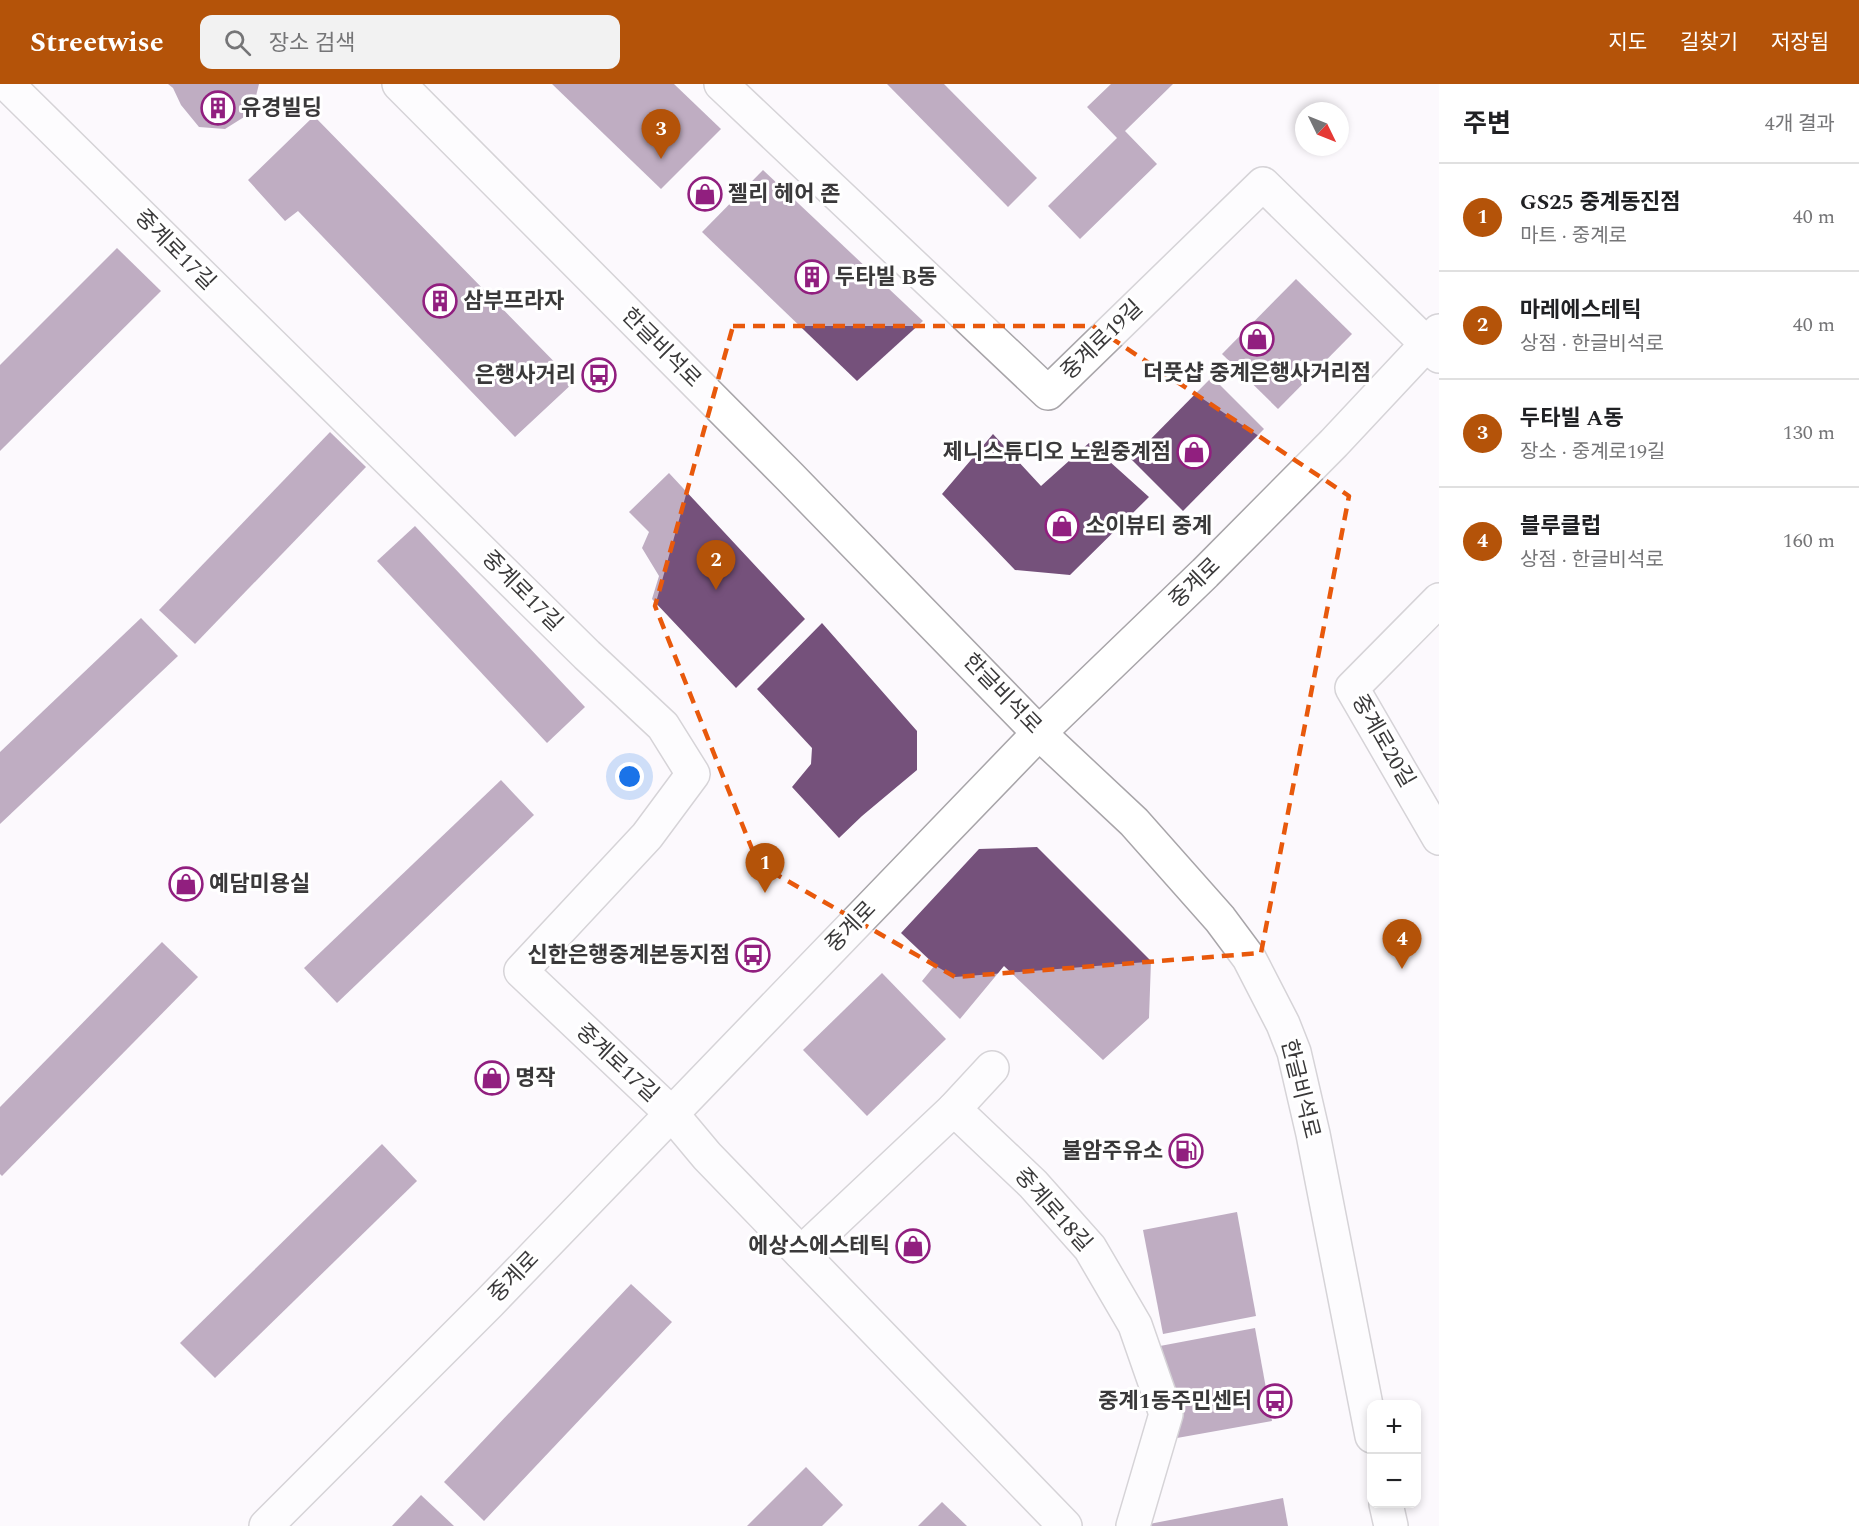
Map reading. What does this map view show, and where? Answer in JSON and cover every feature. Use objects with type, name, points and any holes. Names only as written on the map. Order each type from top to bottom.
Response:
[{"type":"street","name":"중계로17길","points":[[7,84],[587,655],[663,726],[693,774],[647,836],[521,971],[671,1113]]},
{"type":"street","name":"한글비석로","points":[[399,84],[790,477],[1038,733],[1134,822],[1220,919],[1249,958],[1283,1024],[1294,1052],[1367,1416]]},
{"type":"street","name":"중계로19길","points":[[722,84],[1048,393],[1263,184],[1435,343]]},
{"type":"street","name":"중계로","points":[[266,1526],[489,1303],[1038,733],[1213,565],[1435,343]]},
{"type":"street","name":"중계로20길","points":[[1439,600],[1352,688],[1439,838]]},
{"type":"street","points":[[801,1253],[954,1109],[992,1068]]},
{"type":"street","name":"중계로18길","points":[[954,1109],[1033,1184],[1090,1248],[1135,1324],[1166,1414],[1133,1526]]},
{"type":"street","points":[[671,1113],[707,1156],[1065,1526]]},
{"type":"street","points":[[1387,1508],[1391,1526]]},
{"type":"highlighted area","points":[[733,326],[1093,326],[1349,496],[1261,953],[955,977],[758,864],[655,606]]},
{"type":"building","name":"유경빌딩","points":[[168,84],[259,84],[252,112],[225,129],[199,127]]},
{"type":"building","points":[[552,84],[674,84],[721,129],[661,189]]},
{"type":"building","points":[[887,84],[944,84],[1037,178],[1008,207]]},
{"type":"building","points":[[1111,84],[1173,84],[1125,131],[1157,164],[1080,239],[1048,206],[1117,138],[1087,107]]},
{"type":"building","name":"삼부프라자","points":[[314,116],[574,382],[515,437],[298,211],[285,221],[248,180]]},
{"type":"building","name":"두타빌 B동","points":[[763,170],[923,321],[857,381],[702,232]]},
{"type":"building","points":[[117,248],[161,291],[0,451],[0,365]]},
{"type":"building","points":[[1296,279],[1352,334],[1278,409],[1222,354]]},
{"type":"building","points":[[1212,377],[1264,429],[1183,511],[1131,459]]},
{"type":"building","points":[[330,432],[366,467],[195,644],[159,610]]},
{"type":"building","points":[[993,434],[1041,486],[1089,443],[1149,497],[1070,575],[1015,570],[942,494]]},
{"type":"building","points":[[669,473],[805,619],[736,688],[652,599],[659,576],[642,548],[649,532],[629,512]]},
{"type":"building","points":[[415,526],[585,707],[547,743],[377,561]]},
{"type":"building","points":[[141,618],[178,656],[0,824],[0,752]]},
{"type":"building","points":[[822,623],[917,731],[917,770],[839,838],[792,787],[811,764],[812,748],[757,689]]},
{"type":"building","points":[[501,780],[534,815],[337,1003],[304,968]]},
{"type":"building","points":[[1037,847],[1151,961],[1149,1018],[1103,1060],[1004,966],[960,1019],[922,981],[935,965],[901,933],[979,849]]},
{"type":"building","points":[[162,942],[198,977],[2,1176],[0,1174],[0,1107]]},
{"type":"building","points":[[882,973],[946,1039],[867,1116],[803,1050]]},
{"type":"building","points":[[382,1144],[417,1181],[215,1378],[180,1343]]},
{"type":"building","points":[[1237,1212],[1256,1316],[1163,1334],[1143,1230]]},
{"type":"building","points":[[631,1284],[672,1322],[484,1521],[444,1482]]},
{"type":"building","points":[[1255,1328],[1272,1421],[1177,1438],[1160,1346]]},
{"type":"building","points":[[806,1467],[843,1505],[822,1526],[747,1526]]},
{"type":"building","points":[[421,1495],[454,1526],[392,1526]]},
{"type":"building","points":[[1283,1498],[1288,1526],[1144,1526],[1144,1525]]},
{"type":"building","points":[[942,1502],[967,1526],[918,1526]]},
{"type":"place","name":"유경빌딩","points":[[218,108]]},
{"type":"place","name":"두타빌 A동","points":[[661,159]]},
{"type":"place","name":"젤리 헤어 존","points":[[705,194]]},
{"type":"place","name":"두타빌 B동","points":[[812,277]]},
{"type":"place","name":"삼부프라자","points":[[440,301]]},
{"type":"place","name":"더풋샵 중계은행사거리점","points":[[1257,339]]},
{"type":"place","name":"은행사거리","points":[[599,375]]},
{"type":"place","name":"제니스튜디오 노원중계점","points":[[1194,452]]},
{"type":"place","name":"소이뷰티 중계","points":[[1062,526]]},
{"type":"place","name":"마레에스테틱","points":[[716,590]]},
{"type":"place","name":"예담미용실","points":[[186,884]]},
{"type":"place","name":"GS25 중계동진점","points":[[765,893]]},
{"type":"place","name":"신한은행중계본동지점","points":[[753,955]]},
{"type":"place","name":"블루클럽","points":[[1402,969]]},
{"type":"place","name":"명작","points":[[492,1078]]},
{"type":"place","name":"불암주유소","points":[[1186,1151]]},
{"type":"place","name":"에상스에스테틱","points":[[913,1246]]},
{"type":"place","name":"중계1동주민센터","points":[[1275,1401]]}]
